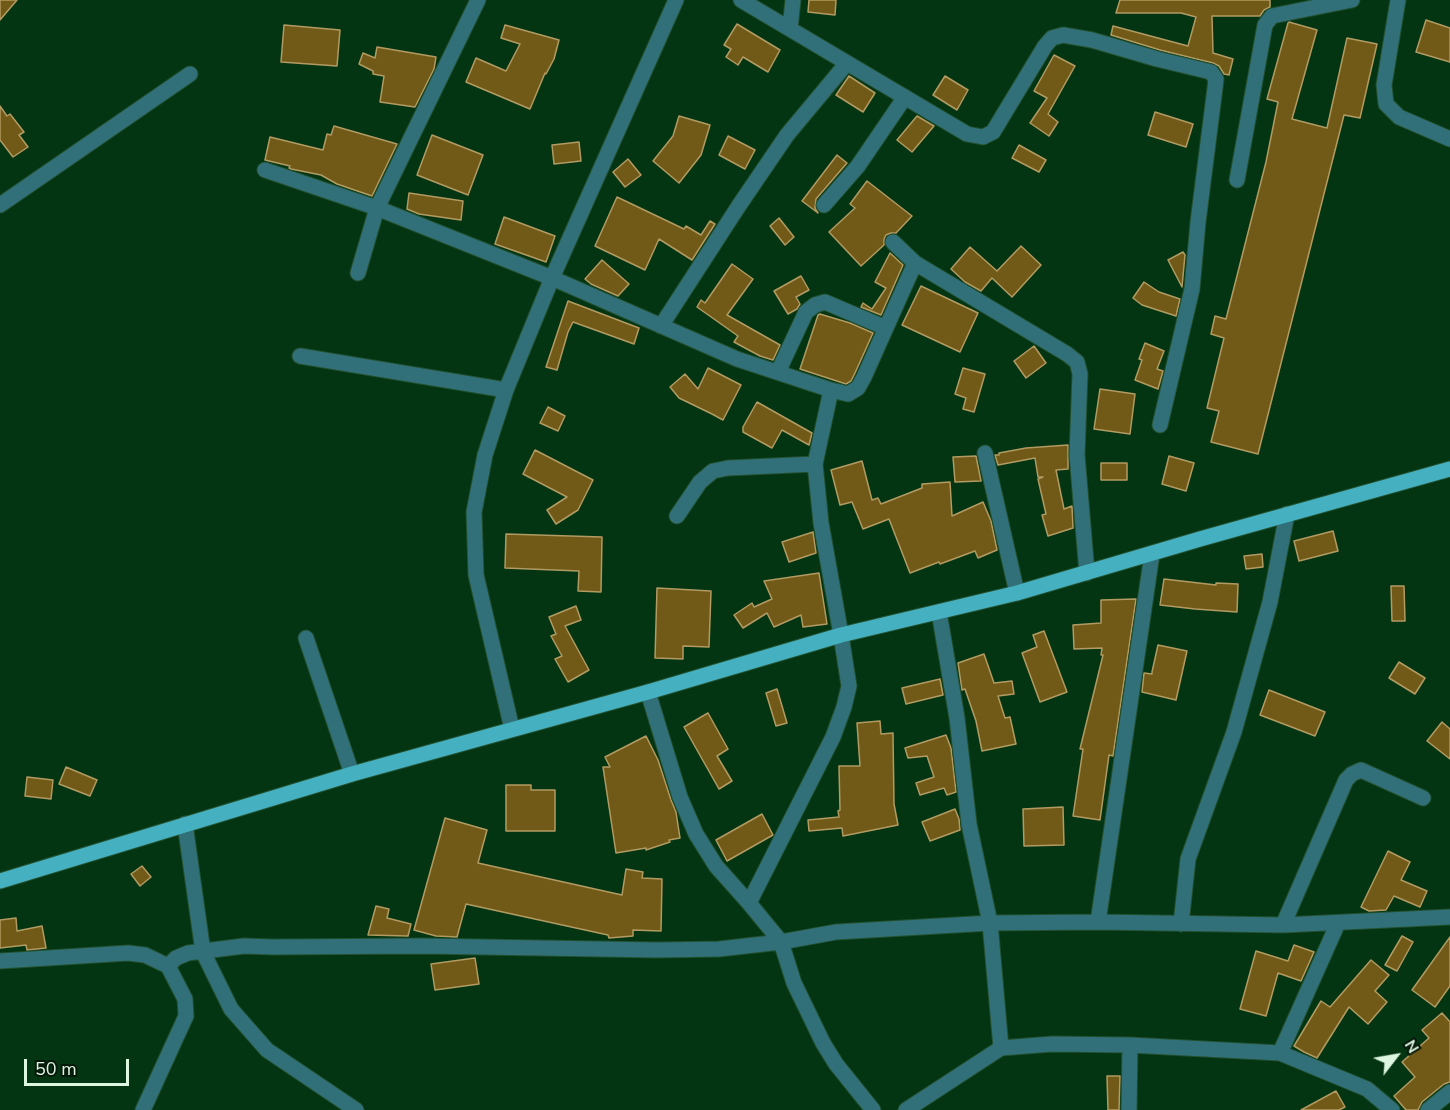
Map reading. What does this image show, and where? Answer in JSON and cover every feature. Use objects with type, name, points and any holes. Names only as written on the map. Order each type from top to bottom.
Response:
[{"type":"main road","points":[[0,881],[352,774],[648,692],[841,635],[1017,593],[1450,469]]},
{"type":"street","points":[[358,273],[377,208],[478,0]]},
{"type":"street","points":[[512,729],[476,575],[474,512],[485,455],[506,390],[552,278],[676,0]]},
{"type":"street","points":[[741,0],[967,134],[983,137],[993,132],[1052,38],[1063,35],[1092,40],[1211,72],[1216,79],[1192,289],[1160,425]]},
{"type":"street","points":[[790,29],[793,0]]},
{"type":"street","points":[[1237,180],[1265,25],[1272,16],[1352,0]]},
{"type":"street","points":[[1398,0],[1384,85],[1386,104],[1400,117],[1450,140]]},
{"type":"street","points":[[662,326],[787,135],[848,63]]},
{"type":"street","points":[[0,205],[190,74]]},
{"type":"street","points":[[824,205],[858,166],[904,97]]},
{"type":"street","points":[[265,170],[377,208],[552,278],[737,359],[848,394],[858,388],[915,263]]},
{"type":"street","points":[[892,242],[915,263],[1068,354],[1077,363],[1080,374],[1077,455],[1086,573]]},
{"type":"street","points":[[778,372],[806,312],[815,305],[825,302],[886,328]]},
{"type":"street","points":[[300,356],[506,390]]},
{"type":"street","points":[[749,903],[833,737],[849,686],[821,523],[815,464],[831,390]]},
{"type":"street","points":[[985,453],[1017,593]]},
{"type":"street","points":[[677,516],[700,482],[713,471],[728,468],[815,464]]},
{"type":"street","points":[[1181,924],[1188,859],[1234,732],[1270,602],[1287,514]]},
{"type":"street","points":[[1098,922],[1152,554]]},
{"type":"street","points":[[939,612],[957,718],[969,824],[990,923],[1001,1048]]},
{"type":"street","points":[[306,638],[352,774]]},
{"type":"street","points":[[648,692],[680,797],[696,834],[716,866],[781,942],[794,984],[823,1044],[873,1110]]},
{"type":"street","points":[[1283,925],[1346,780],[1352,774],[1361,770],[1423,798]]},
{"type":"street","points":[[185,824],[203,952],[231,1009],[267,1050],[356,1110]]},
{"type":"street","points":[[168,966],[176,958],[188,953],[244,946],[718,949],[781,942],[836,932],[990,923],[1283,925],[1450,917]]},
{"type":"street","points":[[1280,1053],[1338,923]]},
{"type":"street","points":[[0,961],[128,953],[145,956],[168,966],[185,999],[186,1016],[143,1110]]},
{"type":"street","points":[[906,1110],[1001,1048],[1052,1044],[1130,1045],[1280,1053],[1367,1089],[1392,1110]]},
{"type":"street","points":[[1129,1110],[1130,1045]]},
{"type":"street","points":[[1428,1110],[1450,1092]]},
{"type":"building","points":[[0,0],[17,0],[0,20]]},
{"type":"building","points":[[809,0],[836,0],[835,15],[808,12]]},
{"type":"building","points":[[1120,0],[1270,0],[1270,7],[1260,16],[1212,16],[1213,53],[1233,59],[1229,75],[1224,74],[1219,66],[1213,63],[1111,35],[1113,26],[1188,46],[1196,17],[1181,13],[1116,13]]},
{"type":"building","points":[[1426,20],[1450,28],[1450,62],[1416,52]]},
{"type":"building","points":[[1289,22],[1317,30],[1292,119],[1327,128],[1347,38],[1377,44],[1360,118],[1344,115],[1258,454],[1211,442],[1219,411],[1207,408],[1224,338],[1211,334],[1215,316],[1226,319],[1266,162],[1278,102],[1267,99]]},
{"type":"building","points":[[737,24],[780,50],[768,72],[743,57],[738,65],[726,57],[731,49],[724,45]]},
{"type":"building","points":[[284,25],[340,30],[337,66],[281,62]]},
{"type":"building","points":[[505,25],[559,40],[554,59],[545,73],[530,109],[466,82],[476,58],[506,71],[520,44],[501,38]]},
{"type":"building","points":[[377,47],[436,57],[434,69],[415,107],[380,102],[384,76],[373,74],[373,71],[359,64],[363,53],[375,58]]},
{"type":"building","points":[[1054,55],[1075,66],[1048,114],[1058,122],[1049,136],[1030,123],[1047,98],[1034,91]]},
{"type":"building","points":[[849,76],[875,93],[863,112],[836,95]]},
{"type":"building","points":[[945,76],[968,90],[957,110],[933,95]]},
{"type":"building","points":[[0,106],[7,116],[10,114],[24,132],[19,135],[28,147],[13,157],[0,140]]},
{"type":"building","points":[[1155,112],[1193,124],[1186,147],[1148,135]]},
{"type":"building","points":[[679,116],[710,125],[701,155],[679,183],[653,161],[673,136]]},
{"type":"building","points":[[917,116],[934,126],[912,152],[897,140]]},
{"type":"building","points":[[334,126],[397,144],[372,196],[337,184],[321,175],[291,169],[290,166],[265,160],[270,137],[323,150],[327,134],[331,135]]},
{"type":"building","points":[[432,135],[483,155],[468,195],[417,175]]},
{"type":"building","points":[[728,136],[755,150],[745,169],[719,155]]},
{"type":"building","points":[[579,142],[581,161],[554,164],[552,145]]},
{"type":"building","points":[[1019,145],[1046,160],[1039,172],[1012,158]]},
{"type":"building","points":[[837,155],[847,163],[816,199],[815,208],[818,213],[802,201]]},
{"type":"building","points":[[628,159],[641,175],[625,187],[613,172]]},
{"type":"building","points":[[867,181],[912,216],[896,233],[886,235],[884,245],[861,266],[829,232],[855,208],[850,204]]},
{"type":"building","points":[[409,193],[463,201],[461,220],[419,214],[407,209]]},
{"type":"building","points":[[617,197],[684,229],[686,226],[701,235],[710,221],[715,224],[692,260],[659,239],[645,270],[595,246]]},
{"type":"building","points":[[504,217],[555,236],[546,262],[495,244]]},
{"type":"building","points":[[779,218],[794,237],[785,245],[770,226]]},
{"type":"building","points":[[1021,246],[1041,265],[1012,297],[992,278],[981,291],[965,282],[951,269],[970,247],[997,271]]},
{"type":"building","points":[[1183,252],[1185,255],[1182,287],[1168,260]]},
{"type":"building","points":[[890,253],[903,265],[881,315],[861,307],[863,303],[872,309],[886,288],[875,282]]},
{"type":"building","points":[[602,260],[629,284],[618,296],[585,279]]},
{"type":"building","points":[[732,264],[753,279],[727,315],[780,345],[773,360],[760,356],[734,342],[738,336],[697,307],[701,300],[705,303]]},
{"type":"building","points":[[801,276],[809,290],[796,297],[800,304],[797,309],[788,314],[774,291]]},
{"type":"building","points":[[1144,282],[1159,292],[1180,299],[1176,316],[1142,305],[1133,298]]},
{"type":"building","points":[[921,286],[978,313],[960,352],[902,325]]},
{"type":"building","points":[[568,301],[639,328],[634,344],[573,322],[557,370],[546,367]]},
{"type":"building","points":[[820,314],[873,333],[851,381],[846,384],[800,369]]},
{"type":"building","points":[[1145,343],[1164,351],[1157,369],[1163,371],[1158,389],[1135,380]]},
{"type":"building","points":[[1034,346],[1046,363],[1026,378],[1014,361]]},
{"type":"building","points":[[708,368],[741,385],[723,420],[679,398],[670,387],[685,374],[698,389]]},
{"type":"building","points":[[963,368],[985,374],[974,412],[963,409],[966,398],[955,394]]},
{"type":"building","points":[[1100,389],[1135,394],[1130,434],[1094,429]]},
{"type":"building","points":[[757,402],[812,433],[809,445],[782,430],[772,448],[743,432],[743,427]]},
{"type":"building","points":[[548,407],[565,416],[558,431],[540,423]]},
{"type":"building","points":[[1068,445],[1068,469],[1056,470],[1064,509],[1072,506],[1073,528],[1048,536],[1042,515],[1046,514],[1038,479],[1043,477],[1038,477],[1035,458],[998,465],[995,455],[1026,448]]},
{"type":"building","points":[[535,450],[593,480],[578,510],[556,524],[547,510],[567,497],[523,474]]},
{"type":"building","points":[[976,456],[981,481],[955,482],[953,457]]},
{"type":"building","points":[[1169,456],[1194,463],[1186,491],[1162,484]]},
{"type":"building","points":[[862,461],[872,500],[878,498],[881,504],[922,488],[922,484],[950,482],[952,516],[983,502],[991,521],[997,550],[978,558],[975,551],[910,573],[889,519],[863,529],[852,502],[840,505],[831,470]]},
{"type":"building","points":[[1101,463],[1127,463],[1127,480],[1101,480]]},
{"type":"building","points":[[1333,531],[1338,551],[1299,561],[1294,541]]},
{"type":"building","points":[[813,532],[816,553],[789,562],[782,542]]},
{"type":"building","points":[[506,534],[602,537],[601,592],[578,591],[579,571],[505,568]]},
{"type":"building","points":[[1262,554],[1263,567],[1246,569],[1244,556]]},
{"type":"building","points":[[819,573],[827,624],[803,627],[801,615],[774,627],[767,613],[743,628],[734,615],[752,603],[754,607],[772,599],[764,581]]},
{"type":"building","points":[[1164,579],[1216,585],[1216,583],[1238,584],[1237,612],[1160,605]]},
{"type":"building","points":[[1391,586],[1404,586],[1405,621],[1392,621]]},
{"type":"building","points":[[657,588],[711,591],[709,647],[683,646],[683,659],[655,658]]},
{"type":"building","points":[[1136,599],[1113,756],[1109,755],[1100,820],[1073,816],[1083,749],[1080,749],[1103,655],[1101,655],[1102,648],[1074,649],[1073,625],[1101,623],[1101,600]]},
{"type":"building","points":[[576,606],[581,620],[565,626],[589,670],[568,682],[555,659],[562,656],[551,636],[556,634],[549,617]]},
{"type":"building","points":[[1044,631],[1067,692],[1040,702],[1022,653],[1037,647],[1033,635]]},
{"type":"building","points":[[1158,645],[1187,651],[1176,700],[1142,692],[1144,673],[1152,674]]},
{"type":"building","points":[[984,654],[994,683],[1012,681],[1014,694],[998,696],[1005,718],[1010,717],[1016,744],[982,751],[976,721],[965,689],[962,690],[958,663]]},
{"type":"building","points":[[1399,662],[1425,678],[1415,694],[1389,678]]},
{"type":"building","points":[[940,679],[943,695],[906,704],[902,688]]},
{"type":"building","points":[[777,689],[787,723],[776,726],[766,693]]},
{"type":"building","points":[[1269,690],[1325,712],[1315,736],[1260,715]]},
{"type":"building","points":[[708,713],[728,749],[717,756],[732,781],[719,789],[684,727]]},
{"type":"building","points":[[880,721],[881,734],[893,733],[894,804],[898,825],[843,836],[842,828],[809,831],[808,820],[839,817],[839,766],[860,766],[857,723]]},
{"type":"building","points":[[1442,722],[1450,729],[1450,759],[1427,741]]},
{"type":"building","points":[[946,735],[951,748],[956,792],[947,795],[944,788],[920,795],[916,783],[934,777],[927,756],[908,758],[905,748]]},
{"type":"building","points":[[646,736],[658,760],[676,812],[680,838],[646,850],[646,848],[616,853],[603,767],[610,767],[605,757]]},
{"type":"building","points":[[66,767],[97,780],[90,796],[59,784]]},
{"type":"building","points":[[27,777],[53,780],[51,799],[25,796]]},
{"type":"building","points":[[506,785],[531,785],[531,790],[555,790],[555,831],[506,831]]},
{"type":"building","points":[[1063,807],[1064,845],[1024,846],[1023,809]]},
{"type":"building","points":[[955,809],[960,830],[930,841],[922,822]]},
{"type":"building","points":[[762,814],[773,835],[727,861],[716,840]]},
{"type":"building","points":[[445,818],[487,830],[478,863],[622,895],[626,869],[643,872],[642,878],[662,879],[661,931],[633,930],[633,936],[609,938],[608,935],[466,904],[457,937],[436,936],[414,930]]},
{"type":"building","points":[[1388,851],[1410,862],[1401,880],[1427,891],[1420,907],[1394,896],[1386,910],[1369,911],[1361,907]]},
{"type":"building","points":[[142,866],[151,877],[140,886],[131,874]]},
{"type":"building","points":[[376,906],[389,909],[387,918],[411,924],[408,936],[368,935]]},
{"type":"building","points":[[16,918],[17,931],[42,926],[46,948],[27,950],[26,945],[0,948],[0,920]]},
{"type":"building","points":[[1402,936],[1413,942],[1397,971],[1385,965]]},
{"type":"building","points":[[1450,937],[1450,986],[1435,1007],[1412,990]]},
{"type":"building","points":[[1294,945],[1314,952],[1301,981],[1278,973],[1266,1016],[1240,1009],[1256,951],[1288,961]]},
{"type":"building","points":[[475,958],[479,984],[435,990],[431,964]]},
{"type":"building","points":[[1371,960],[1389,975],[1375,991],[1387,1002],[1368,1024],[1349,1007],[1317,1058],[1294,1046],[1321,1001],[1330,1007]]},
{"type":"building","points":[[1442,1013],[1450,1022],[1450,1082],[1444,1084],[1422,1102],[1418,1110],[1406,1110],[1394,1096],[1415,1077],[1402,1062],[1429,1038],[1422,1030]]},
{"type":"building","points":[[1107,1076],[1120,1076],[1119,1110],[1108,1110]]},
{"type":"building","points":[[1336,1091],[1345,1107],[1339,1110],[1301,1110]]}]
